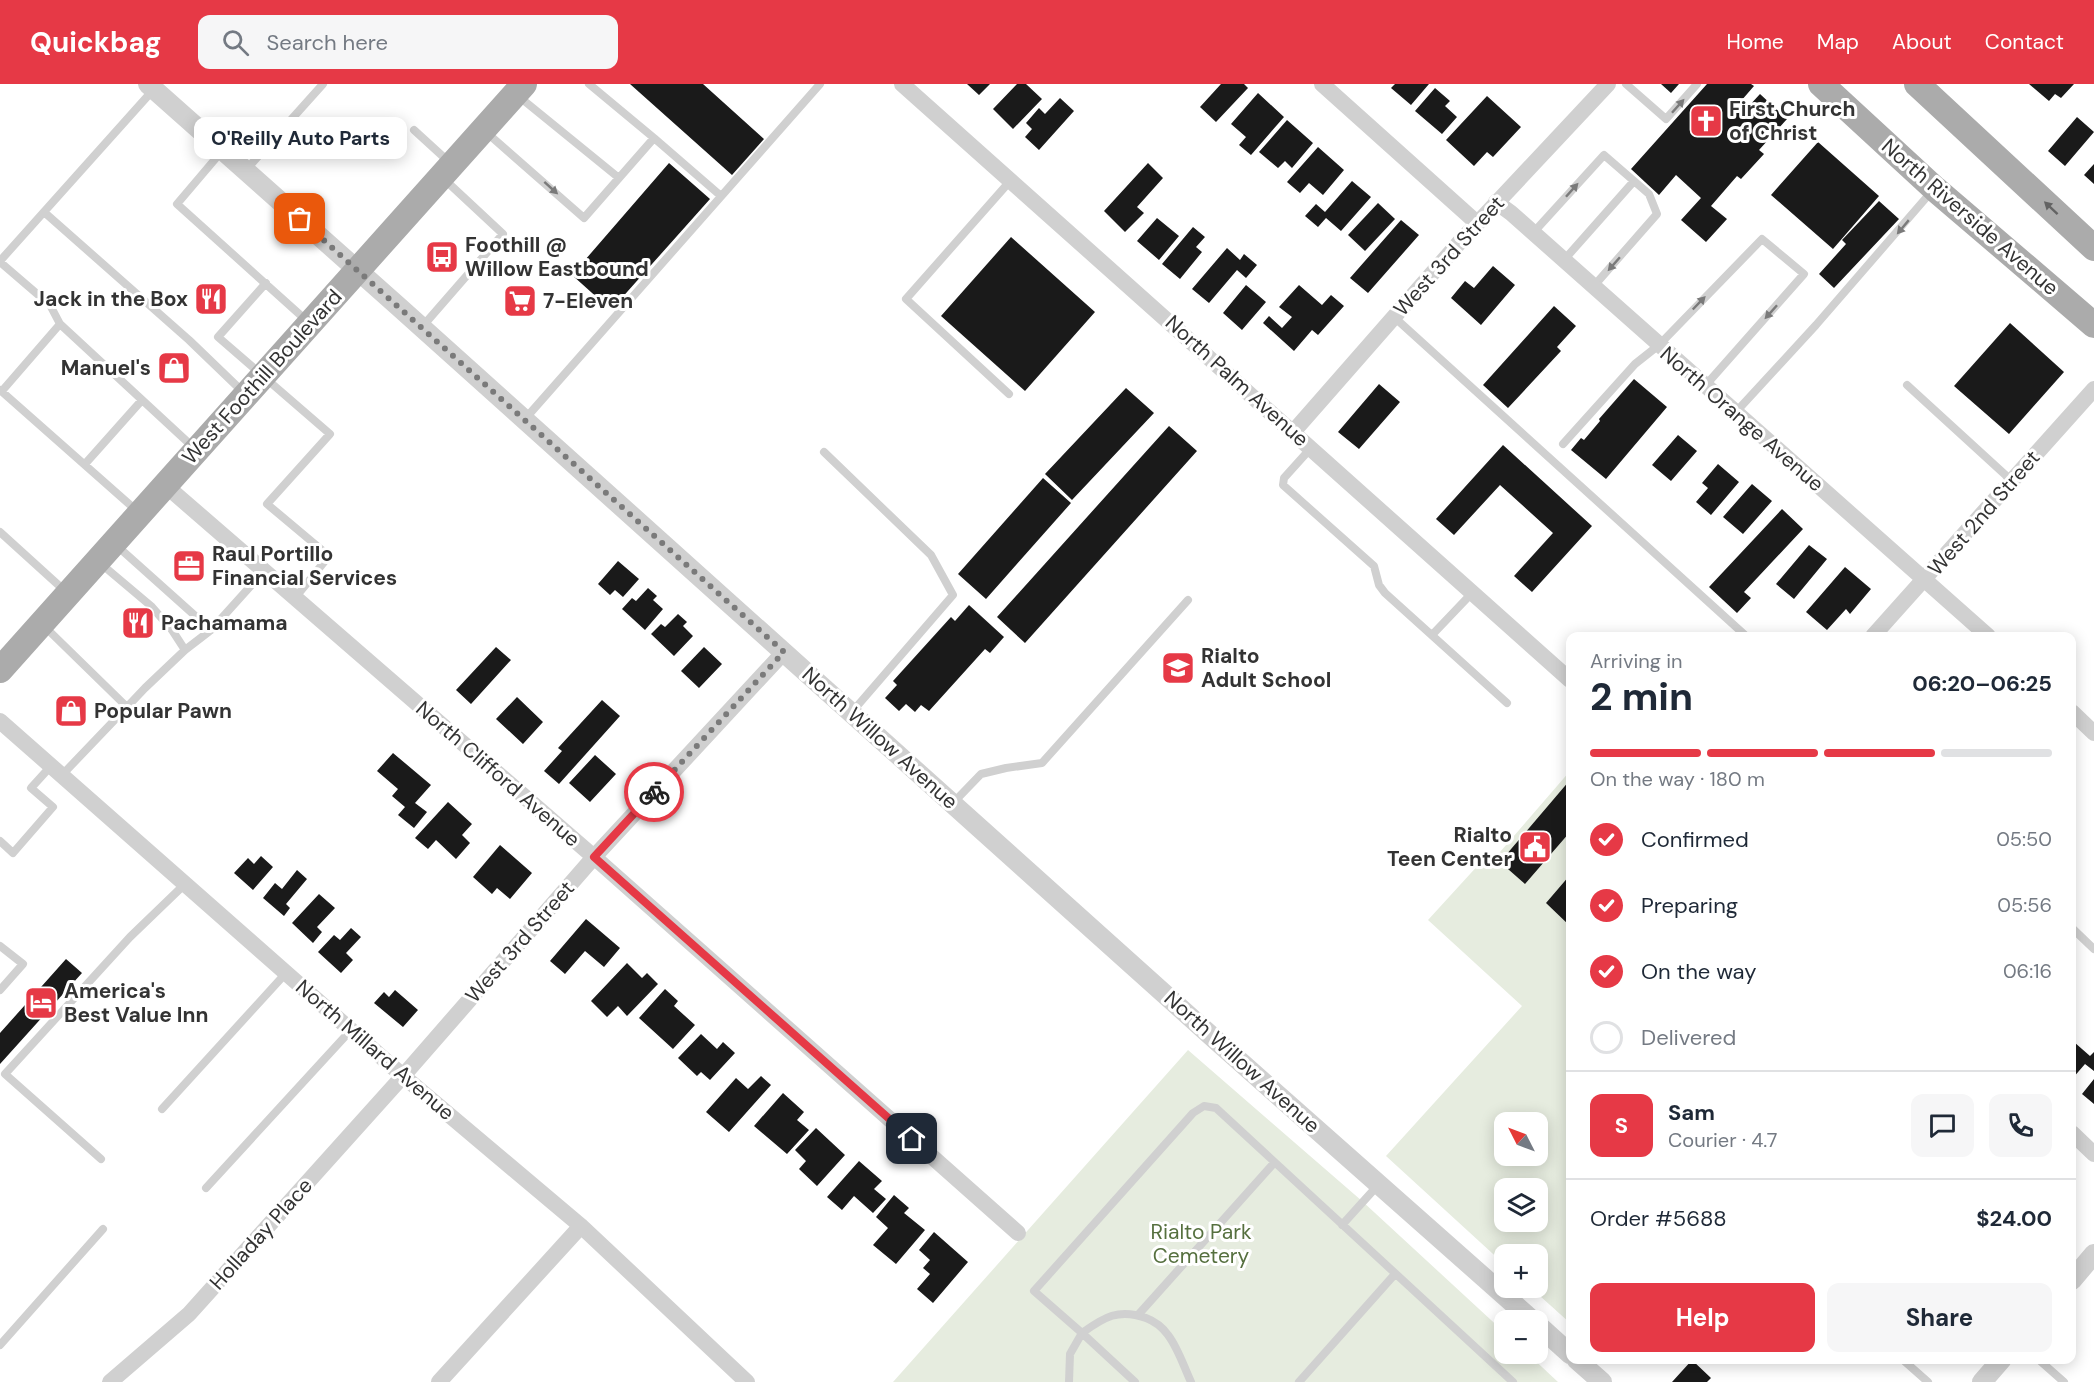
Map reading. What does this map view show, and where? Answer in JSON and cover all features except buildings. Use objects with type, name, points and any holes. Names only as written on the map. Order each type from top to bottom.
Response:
[{"type":"main road","name":"North Riverside Avenue","points":[[1821,84],[1935,189],[2094,325]]},
{"type":"main road","points":[[1917,84],[2094,248]]},
{"type":"main road","name":"West Foothill Boulevard","points":[[0,670],[520,89]]},
{"type":"street","name":"North Palm Avenue","points":[[902,84],[1294,431],[1566,676]]},
{"type":"street","points":[[1322,84],[1477,223]]},
{"type":"street","name":"West 3rd Street","points":[[1294,431],[1496,202],[1608,84]]},
{"type":"street","name":"North Willow Avenue","points":[[154,86],[245,171],[1521,1310]]},
{"type":"street","name":"North Orange Avenue","points":[[1496,202],[1984,632]]},
{"type":"street","name":"West 2nd Street","points":[[1877,632],[2094,389]]},
{"type":"street","name":"North Clifford Avenue","points":[[165,485],[594,857],[1018,1233]]},
{"type":"street","name":"West 3rd Street","points":[[404,1076],[594,857],[784,652]]},
{"type":"street","points":[[2076,716],[2094,733]]},
{"type":"street","name":"North Millard Avenue","points":[[0,721],[404,1076],[581,1226],[747,1382]]},
{"type":"street","name":"Holladay Place","points":[[110,1382],[189,1314],[404,1076]]},
{"type":"street","points":[[2076,1137],[2094,1154]]},
{"type":"street","points":[[439,1382],[581,1226]]},
{"type":"street","points":[[2076,1276],[2092,1260]]},
{"type":"street","points":[[1548,1334],[1566,1349]]},
{"type":"street","points":[[1582,1364],[1602,1382]]},
{"type":"street","points":[[1982,1382],[1998,1364]]},
{"type":"lane","points":[[245,171],[323,84]]},
{"type":"lane","points":[[589,84],[721,196]]},
{"type":"lane","points":[[524,419],[820,84]]},
{"type":"lane","points":[[1626,84],[1666,119],[1697,84]]},
{"type":"lane","points":[[154,86],[0,261],[50,305],[60,324],[196,450]]},
{"type":"lane","points":[[520,89],[620,178]]},
{"type":"lane","points":[[414,130],[446,171],[503,234],[422,327]]},
{"type":"lane","points":[[483,130],[584,218],[654,138]]},
{"type":"lane","points":[[223,151],[177,204],[310,323]]},
{"type":"lane","points":[[1533,233],[1604,155],[1649,194],[1658,214],[1593,287]]},
{"type":"lane","points":[[1009,394],[906,299],[1011,180]]},
{"type":"lane","points":[[1564,260],[1634,181]]},
{"type":"lane","points":[[1735,413],[1935,189]]},
{"type":"lane","points":[[44,212],[189,340],[330,434],[267,504],[329,556],[295,598]]},
{"type":"lane","points":[[1563,444],[1635,364],[1659,345],[1762,239],[1804,274],[1705,386]]},
{"type":"lane","points":[[254,385],[218,337],[266,283]]},
{"type":"lane","points":[[1394,317],[1742,632]]},
{"type":"lane","points":[[60,324],[1,390],[139,513]]},
{"type":"lane","points":[[1907,385],[2012,482]]},
{"type":"lane","points":[[85,464],[142,400]]},
{"type":"lane","points":[[1311,447],[1284,478],[1283,485],[1374,566],[1379,585],[1385,592],[1507,703]]},
{"type":"lane","points":[[824,452],[931,555],[953,595],[851,712]]},
{"type":"lane","points":[[0,532],[68,594]]},
{"type":"lane","points":[[105,552],[211,630]]},
{"type":"lane","points":[[105,552],[172,630],[185,650]]},
{"type":"lane","points":[[0,841],[13,853],[53,807],[31,788],[56,771],[127,707],[185,650],[211,630],[264,571]]},
{"type":"lane","points":[[1432,635],[1473,592]]},
{"type":"lane","points":[[953,804],[981,774],[1042,763],[1188,600]]},
{"type":"lane","points":[[41,624],[127,707]]},
{"type":"lane","points":[[101,1159],[5,1074],[130,937],[185,884]]},
{"type":"lane","points":[[2076,932],[2094,949]]},
{"type":"lane","points":[[0,945],[23,964],[0,990]]},
{"type":"lane","points":[[162,1109],[286,973]]},
{"type":"lane","points":[[206,1188],[351,1029]]},
{"type":"lane","points":[[1136,1382],[1034,1291],[1194,1113],[1204,1106],[1216,1108],[1513,1382]]},
{"type":"lane","points":[[1138,1315],[1274,1163]]},
{"type":"lane","points":[[1342,1225],[1379,1184]]},
{"type":"lane","points":[[0,1345],[103,1228]]},
{"type":"lane","points":[[1299,1382],[1395,1274]]},
{"type":"lane","points":[[1069,1382],[1070,1354],[1082,1333],[1114,1314],[1127,1313],[1150,1320],[1169,1336],[1191,1382]]},
{"type":"lane","points":[[1908,1364],[1928,1382]]},
{"type":"lane","points":[[2044,1364],[2064,1382]]},
{"type":"green space","points":[[1566,776],[1566,1319],[1542,1298],[1548,1298],[1548,1244],[1494,1244],[1494,1255],[1386,1156],[1522,1006],[1428,920],[1481,862],[1487,867]]},
{"type":"green space","name":"Rialto Park Cemetery","points":[[1188,1050],[1362,1201],[1494,1323],[1494,1364],[1539,1364],[1558,1382],[893,1382]]},
{"type":"way so far","points":[[300,219],[784,652],[654,792]]},
{"type":"place","name":"First Church of Christ","points":[[1706,121]]},
{"type":"place","name":"O'Reilly Auto Parts","points":[[300,219]]},
{"type":"place","name":"Foothill @ Willow Eastbound","points":[[442,257]]},
{"type":"place","name":"Jack in the Box","points":[[211,299]]},
{"type":"place","name":"7-Eleven","points":[[520,301]]},
{"type":"place","name":"Manuel's","points":[[174,368]]},
{"type":"place","name":"Raul Portillo Financial Services","points":[[189,566]]},
{"type":"place","name":"Pachamama","points":[[138,623]]},
{"type":"place","name":"Rialto Adult School","points":[[1178,668]]},
{"type":"place","name":"Popular Pawn","points":[[71,711]]},
{"type":"place","name":"Rialto Teen Center","points":[[1535,847]]},
{"type":"place","name":"America's Best Value Inn","points":[[41,1003]]},
{"type":"route","points":[[654,792],[594,857],[912,1139]]}]
